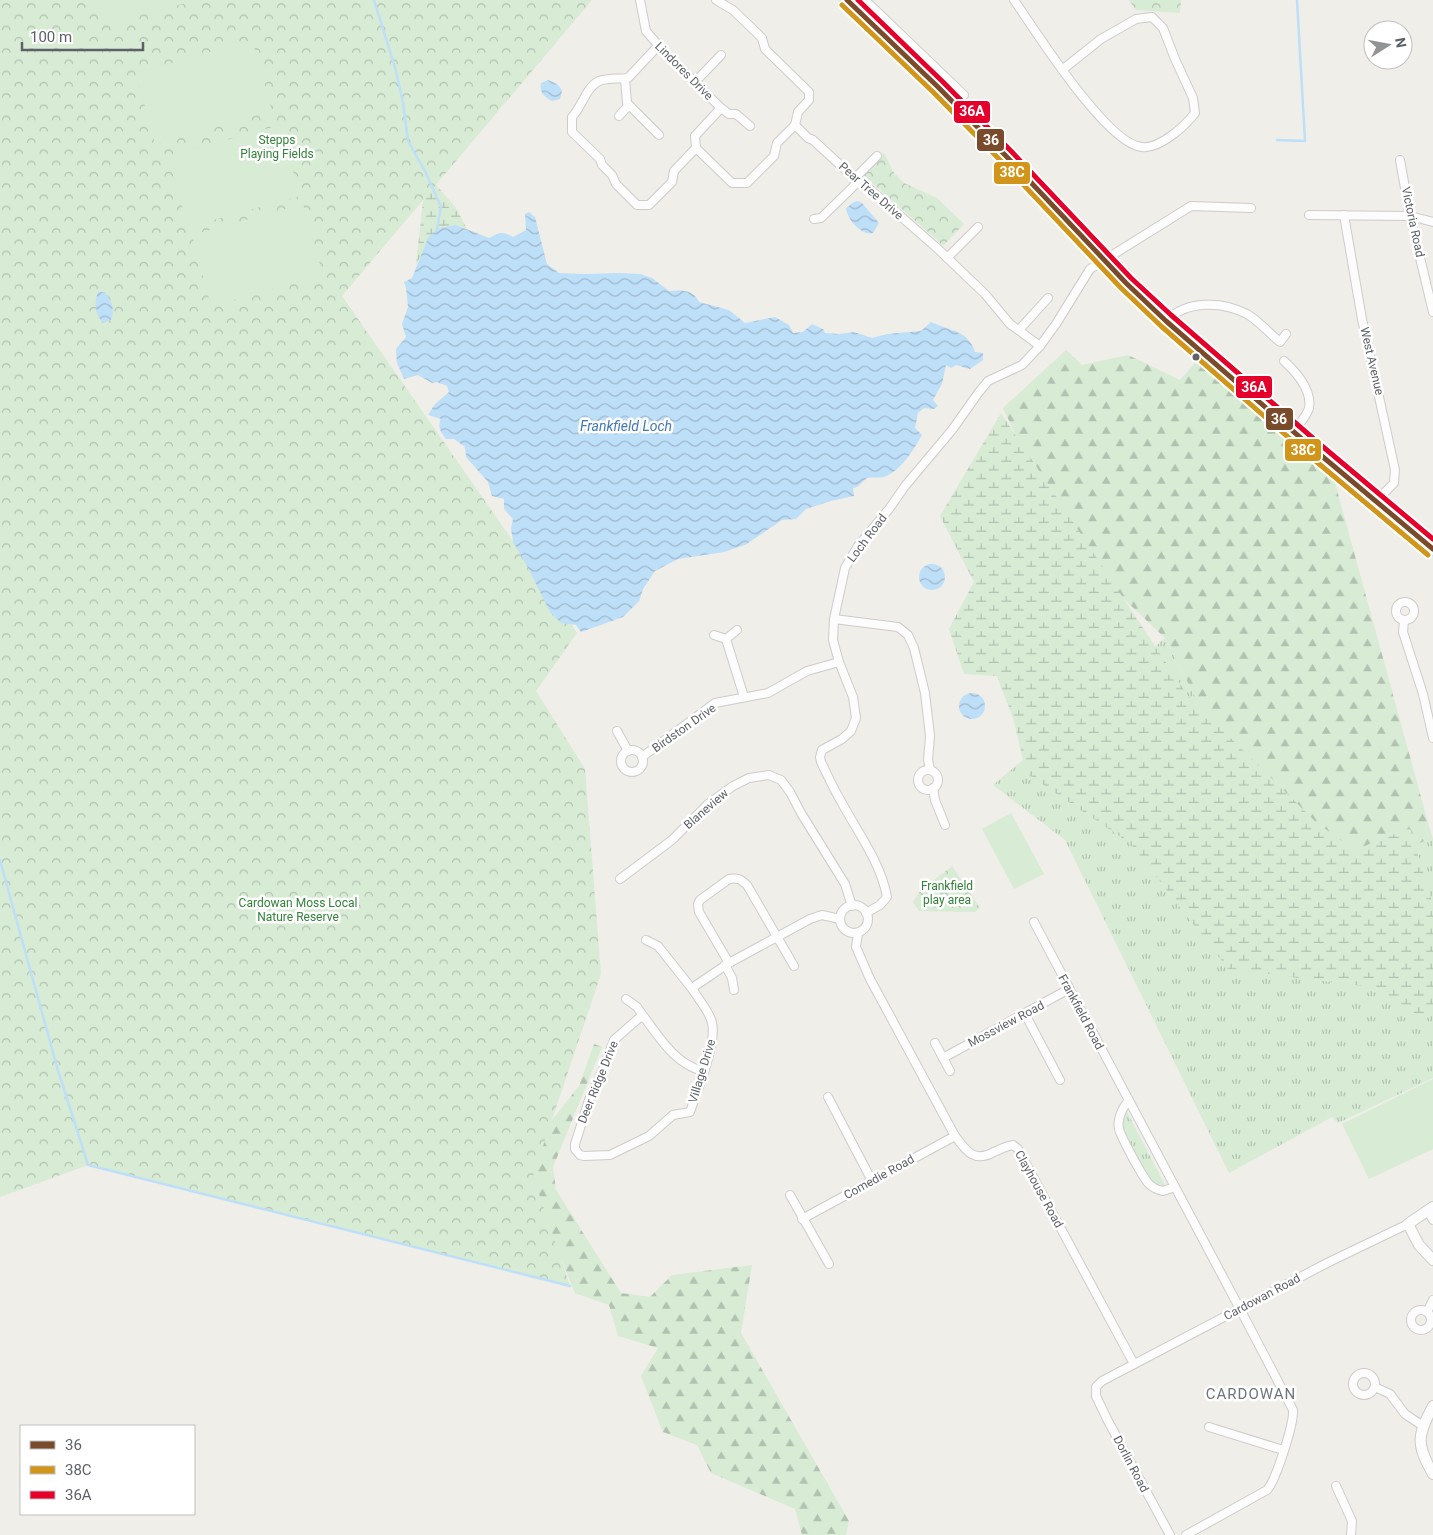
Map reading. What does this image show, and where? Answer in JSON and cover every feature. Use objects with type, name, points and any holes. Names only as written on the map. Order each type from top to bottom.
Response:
[{"type":"main road","points":[[847,0],[955,105],[1126,283],[1166,321],[1317,452],[1431,545]]},
{"type":"street","name":"Lindores Drive","points":[[640,0],[646,31],[658,46],[721,108],[695,136],[696,148]]},
{"type":"street","points":[[865,0],[964,96],[955,105]]},
{"type":"street","points":[[1014,0],[1062,70],[1102,119],[1126,141],[1142,148],[1156,145],[1185,126],[1195,113],[1193,98],[1163,28],[1152,17],[1136,19],[1101,39],[1062,70]]},
{"type":"street","points":[[658,46],[628,78],[599,81],[589,90],[580,110],[572,117],[572,132],[600,159],[602,165],[612,175],[616,184],[637,205],[649,205],[672,182],[674,171],[696,148],[732,183],[747,183],[774,156],[777,143],[795,125],[798,112],[809,100],[809,92],[765,49],[762,38],[733,10],[717,1]]},
{"type":"street","points":[[695,82],[721,55]]},
{"type":"street","points":[[625,79],[629,105],[658,135]]},
{"type":"street","points":[[619,116],[629,105]]},
{"type":"street","points":[[721,108],[729,114],[736,114],[750,126]]},
{"type":"street","name":"Pear Tree Drive","points":[[795,125],[947,258],[985,294],[1010,324],[1040,346]]},
{"type":"street","points":[[814,218],[821,218],[877,156]]},
{"type":"street","name":"Victoria Road","points":[[1400,160],[1410,216],[1433,312]]},
{"type":"street","name":"Loch Road","points":[[866,912],[880,905],[887,897],[885,886],[870,851],[842,803],[820,757],[822,750],[842,739],[851,731],[856,718],[853,697],[839,662],[833,640],[834,619],[845,568],[858,546],[890,509],[905,486],[952,430],[988,381],[1022,365],[1040,346],[1090,269],[1191,206],[1251,208]]},
{"type":"street","points":[[1309,214],[1410,216],[1433,222]]},
{"type":"street","name":"West Avenue","points":[[1344,215],[1362,319],[1395,470],[1394,483],[1376,501]]},
{"type":"street","points":[[947,258],[978,227]]},
{"type":"street","points":[[1019,330],[1048,298]]},
{"type":"street","points":[[1166,321],[1174,314],[1188,307],[1205,305],[1228,306],[1248,315],[1280,342],[1286,334]]},
{"type":"street","points":[[1284,361],[1300,376],[1309,400],[1309,410],[1294,432]]},
{"type":"street","points":[[834,619],[898,627],[908,635],[914,648],[926,693],[930,736],[928,760],[930,770]]},
{"type":"street","points":[[1404,620],[1403,632],[1423,694],[1433,738]]},
{"type":"street","points":[[726,639],[737,630]]},
{"type":"street","points":[[714,635],[726,639]]},
{"type":"street","points":[[726,639],[744,698]]},
{"type":"street","name":"Birdston Drive","points":[[642,757],[715,704],[768,693],[807,671],[839,662]]},
{"type":"street","points":[[617,731],[628,752]]},
{"type":"street","name":"Birdston Drive","points":[[628,752],[638,752],[642,757],[643,764],[635,772],[625,770],[622,763],[623,756],[628,752]]},
{"type":"street","points":[[930,770],[938,776],[938,783],[933,788],[924,789],[917,782],[920,772],[930,770]]},
{"type":"street","name":"Blaneview","points":[[620,879],[672,840],[708,804],[733,786],[749,778],[769,775],[781,780],[790,792],[845,884],[852,906]]},
{"type":"street","points":[[933,788],[935,800],[945,825]]},
{"type":"street","points":[[734,990],[727,964],[699,912],[698,904],[700,900],[729,879],[740,879],[747,885],[794,966]]},
{"type":"street","points":[[852,906],[863,908],[868,918],[864,929],[858,932],[850,932],[844,929],[840,918],[844,910],[852,906]]},
{"type":"street","points":[[692,990],[694,986],[727,964],[817,916],[840,918]]},
{"type":"street","name":"Frankfield Road","points":[[1034,922],[1292,1410],[1292,1419],[1283,1450],[1273,1481],[1267,1490],[1186,1535]]},
{"type":"street","name":"Clayhouse Road","points":[[858,932],[856,947],[870,979],[955,1136],[966,1152],[978,1157],[988,1156],[1007,1145],[1013,1145],[1018,1149],[1134,1364]]},
{"type":"street","name":"Village Drive","points":[[578,1153],[584,1156],[610,1154],[649,1136],[673,1115],[690,1112],[711,1045],[712,1021],[692,990],[658,946],[646,940]]},
{"type":"street","name":"Mossview Road","points":[[943,1058],[1070,989]]},
{"type":"street","points":[[626,999],[637,1007],[675,1056],[693,1068],[703,1071]]},
{"type":"street","points":[[1025,1014],[1060,1080]]},
{"type":"street","name":"Deer Ridge Drive","points":[[578,1153],[575,1149],[575,1144],[584,1112],[614,1040],[636,1020],[644,1017]]},
{"type":"street","points":[[935,1043],[950,1071]]},
{"type":"street","points":[[828,1097],[872,1181]]},
{"type":"street","points":[[1129,1101],[1124,1105],[1119,1121],[1119,1130],[1149,1184],[1163,1191],[1175,1187]]},
{"type":"street","name":"Comedie Road","points":[[802,1219],[955,1136]]},
{"type":"street","points":[[790,1195],[802,1219],[830,1264]]},
{"type":"street","name":"Cardowan Road","points":[[1095,1391],[1102,1381],[1134,1364],[1327,1263],[1431,1213]]},
{"type":"street","points":[[1408,1224],[1419,1245],[1433,1260]]},
{"type":"street","points":[[1427,1312],[1433,1300]]},
{"type":"street","points":[[1375,1387],[1390,1394],[1405,1414],[1423,1426]]},
{"type":"street","name":"Dorlin Road","points":[[1095,1391],[1108,1421],[1170,1535]]},
{"type":"street","points":[[1433,1406],[1420,1436],[1421,1448],[1433,1474]]},
{"type":"street","points":[[1209,1427],[1283,1450]]},
{"type":"street","points":[[1336,1486],[1352,1520],[1351,1535]]},
{"type":"green space","name":"Cardowan Moss Local Nature Reserve","points":[[0,0],[592,0],[342,296],[577,633],[536,691],[585,769],[601,974],[533,1176],[570,1286],[88,1165],[0,1197]]},
{"type":"green space","points":[[94,0],[198,0],[101,25]]},
{"type":"green space","points":[[1129,0],[1181,0],[1180,13],[1136,10]]},
{"type":"green space","points":[[252,40],[272,111],[155,144],[136,73]]},
{"type":"green space","name":"Stepps Playing Fields","points":[[280,125],[300,196],[188,227],[168,156]]},
{"type":"green space","points":[[884,153],[894,173],[904,183],[937,198],[964,224],[943,246],[937,240],[939,238],[936,239],[880,190],[882,188],[879,189],[862,174]]},
{"type":"green space","points":[[426,173],[456,208],[467,229],[456,225],[420,257],[416,265]]},
{"type":"green space","points":[[303,204],[323,275],[211,306],[192,235]]},
{"type":"green space","points":[[1066,350],[1082,365],[1128,355],[1180,380],[1196,362],[1334,479],[1427,819],[1424,841],[1369,868],[1232,768],[1165,638],[1068,546],[1003,408]]},
{"type":"green space","points":[[1001,413],[1188,696],[1316,822],[1354,850],[1410,828],[1433,905],[1433,1008],[1423,1019],[1378,988],[1228,969],[1131,844],[1026,773],[1014,721],[997,676],[964,674],[949,629],[974,582],[940,516]]},
{"type":"green space","points":[[1165,638],[1232,768],[1424,841],[1427,819],[1433,839],[1433,1078],[1338,1123],[1332,1117],[1229,1173],[1065,840],[993,785]]},
{"type":"green space","points":[[1011,813],[1044,874],[1014,889],[982,829]]},
{"type":"green space","name":"Frankfield play area","points":[[952,866],[980,908],[975,912],[919,911],[913,902],[920,891]]},
{"type":"green space","points":[[594,1044],[602,1047],[553,1167],[556,1190],[621,1293],[650,1297],[672,1275],[752,1265],[741,1333],[849,1521],[846,1535],[802,1535],[795,1509],[711,1473],[697,1445],[663,1432],[641,1376],[658,1348],[618,1336],[609,1305],[575,1293],[530,1184],[537,1139],[579,1086]]},
{"type":"green space","points":[[1433,1079],[1433,1149],[1369,1179],[1342,1124]]},
{"type":"green space","points":[[1127,1112],[1165,1185],[1159,1187],[1149,1180],[1121,1128],[1123,1113]]},
{"type":"water","points":[[548,80],[561,89],[560,99],[552,101],[543,94],[541,83]]},
{"type":"water","points":[[858,201],[862,203],[879,223],[873,233],[864,232],[859,229],[849,217],[846,208]]},
{"type":"water","name":"Frankfield Loch","points":[[529,212],[535,217],[547,264],[559,273],[640,274],[652,278],[669,291],[687,291],[694,295],[699,302],[729,310],[745,323],[775,317],[789,325],[793,333],[803,332],[812,324],[823,329],[825,333],[854,332],[872,338],[887,334],[921,331],[931,322],[963,335],[968,339],[975,352],[983,353],[983,360],[970,369],[956,365],[951,368],[946,365],[942,384],[933,400],[938,406],[934,409],[924,408],[918,413],[915,428],[922,435],[915,447],[896,470],[884,477],[867,478],[857,487],[853,488],[854,496],[806,509],[796,519],[782,520],[745,545],[724,552],[678,559],[655,571],[643,589],[639,601],[623,617],[581,632],[576,625],[561,623],[550,612],[513,542],[511,528],[513,519],[504,509],[504,499],[492,496],[488,482],[466,457],[465,447],[454,439],[446,439],[441,432],[441,419],[428,415],[435,404],[449,392],[447,386],[437,382],[432,383],[418,375],[404,379],[397,363],[396,349],[406,337],[402,324],[408,307],[404,282],[412,278],[428,238],[437,229],[456,225],[489,238],[501,233],[513,237],[526,230],[525,214]]},
{"type":"water","points":[[98,292],[105,292],[113,309],[111,320],[103,323],[98,316],[96,308]]},
{"type":"water","points":[[932,564],[941,568],[945,577],[941,586],[932,590],[923,586],[919,577],[923,568]]},
{"type":"water","points":[[972,693],[981,697],[985,706],[981,715],[972,719],[963,715],[959,706],[963,697]]},
{"type":"waterway","points":[[374,0],[396,71],[408,141],[426,173],[441,207],[437,229]]},
{"type":"waterway","points":[[1277,140],[1305,141],[1297,0]]},
{"type":"waterway","points":[[0,860],[57,1067],[88,1165],[570,1286]]},
{"type":"transit line","name":"36","points":[[847,0],[938,87],[1126,283],[1166,321],[1317,452],[1433,549]]},
{"type":"transit line","name":"36A","points":[[858,0],[1011,151],[1131,278],[1322,446],[1433,539]]},
{"type":"transit line","name":"38C","points":[[842,5],[933,92],[1121,288],[1161,326],[1312,458],[1428,555]]},
{"type":"district","name":"CARDOWAN","points":[[1251,1394]]}]
